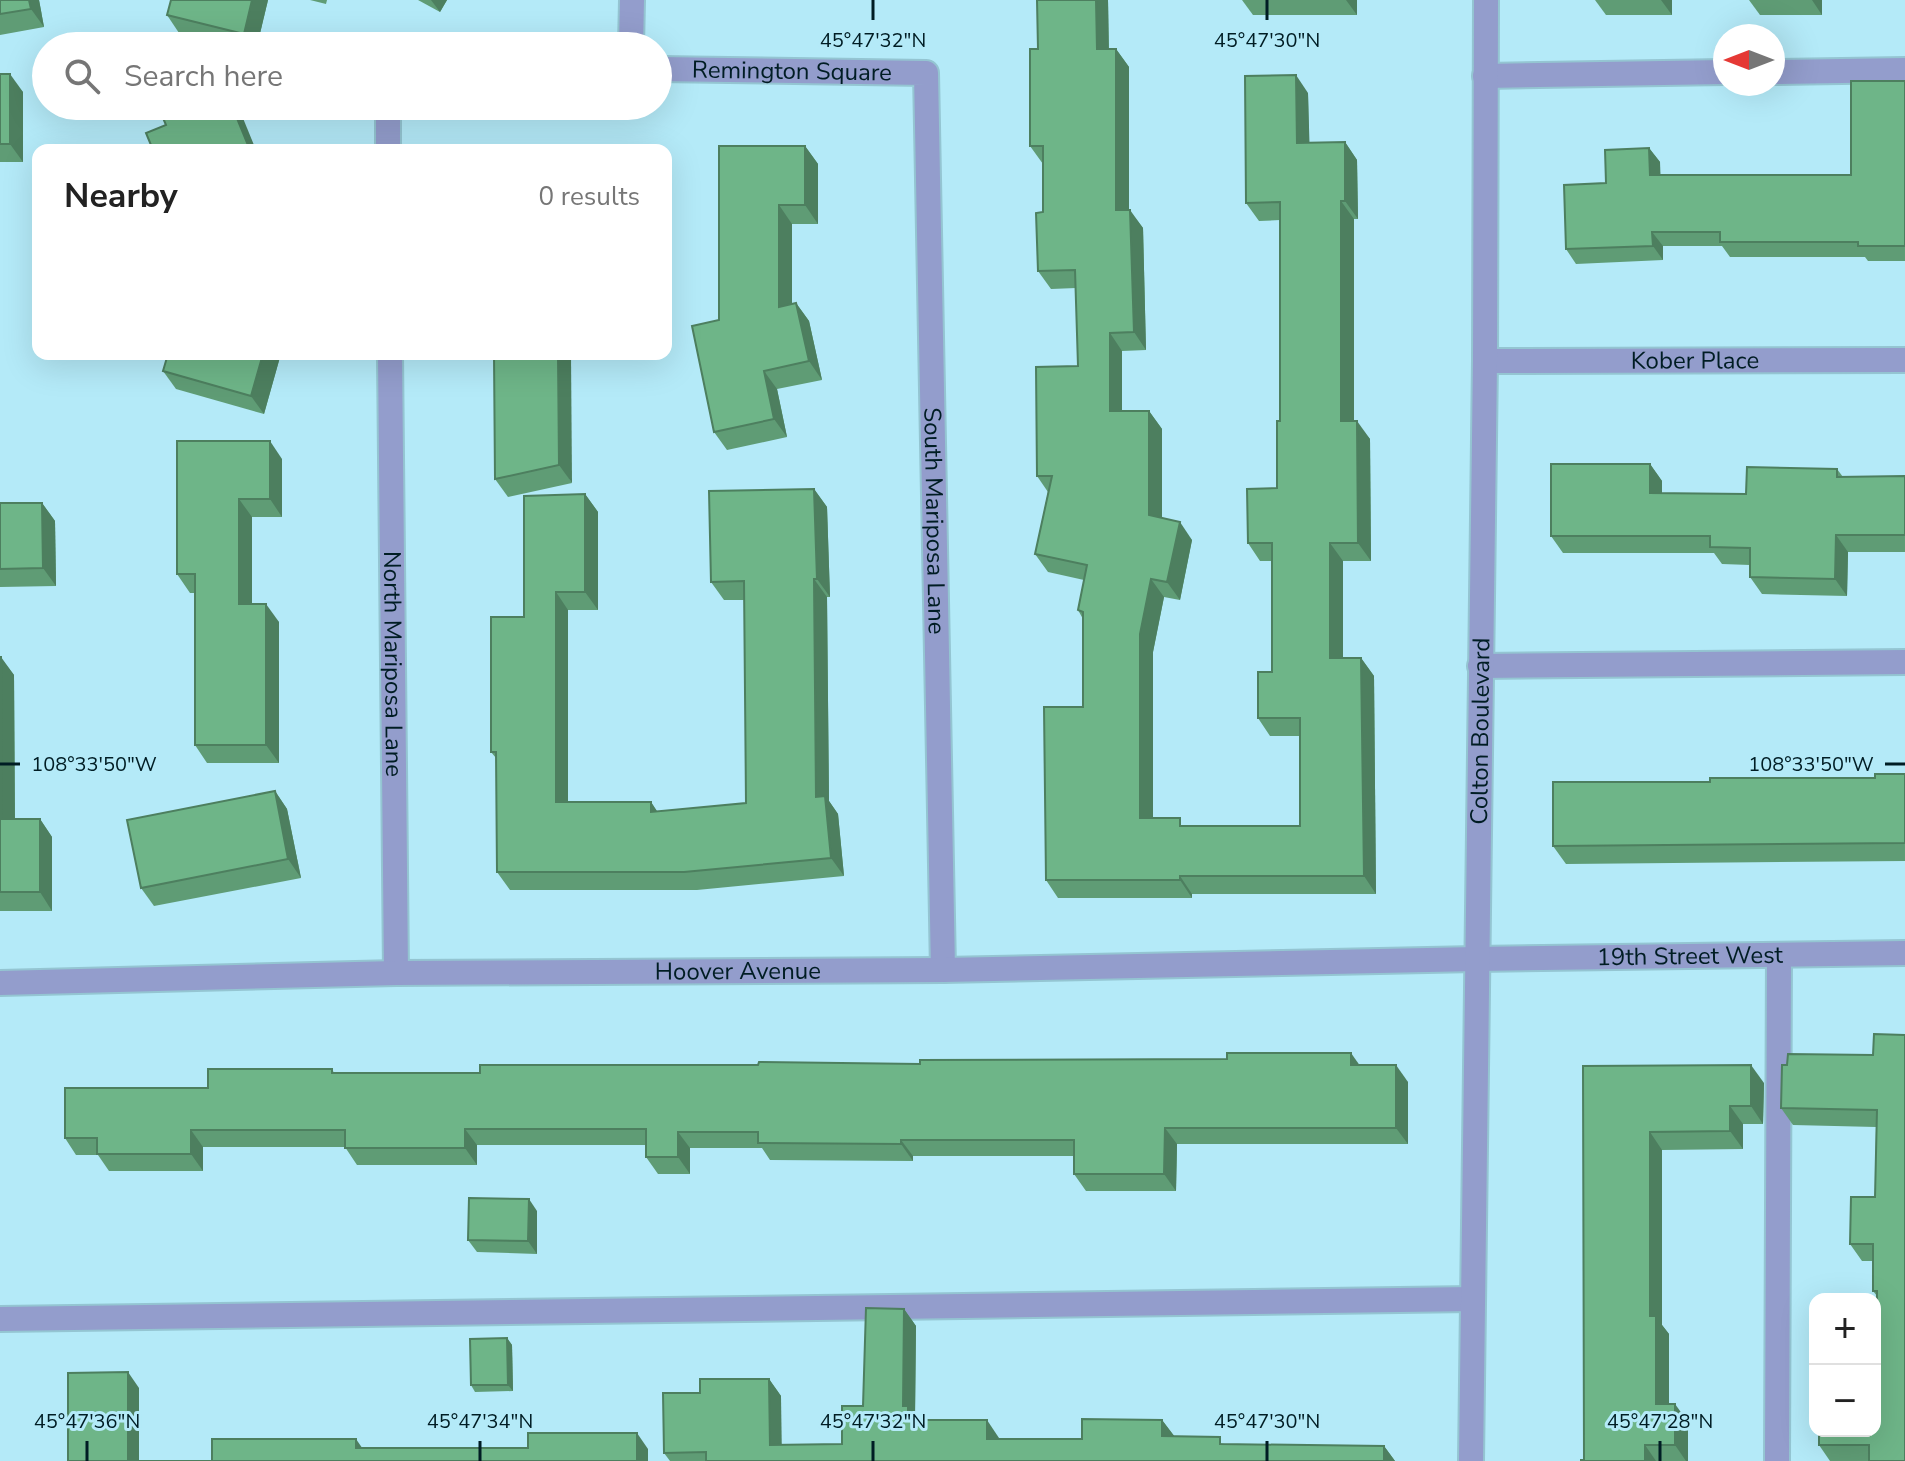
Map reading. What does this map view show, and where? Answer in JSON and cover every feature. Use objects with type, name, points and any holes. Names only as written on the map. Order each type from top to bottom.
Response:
[{"type":"street","points":[[631,32],[632,0]]},
{"type":"street","name":"Colton Boulevard","points":[[1471,1461],[1485,361],[1486,0]]},
{"type":"street","name":"Remington Square","points":[[672,69],[926,73]]},
{"type":"street","points":[[1785,72],[1905,70]]},
{"type":"street","points":[[1485,76],[1713,72]]},
{"type":"street","name":"South Mariposa Lane","points":[[926,73],[943,970]]},
{"type":"street","points":[[388,120],[388,144]]},
{"type":"street","name":"North Mariposa Lane","points":[[390,360],[396,973]]},
{"type":"street","name":"Kober Place","points":[[1485,361],[1905,360]]},
{"type":"street","points":[[1480,666],[1905,662]]},
{"type":"street","name":"19th Street West","points":[[1476,959],[1905,953]]},
{"type":"street","points":[[1777,1461],[1779,955]]},
{"type":"street","name":"Hoover Avenue","points":[[0,983],[396,973],[943,970],[1476,959]]},
{"type":"street","points":[[0,1319],[1473,1299]]},
{"type":"building","points":[[0,0],[29,0],[31,9],[0,14]]},
{"type":"building","points":[[171,0],[252,0],[244,32],[167,15]]},
{"type":"building","points":[[1037,0],[1096,0],[1097,49],[1116,49],[1116,210],[1130,210],[1134,332],[1110,333],[1110,411],[1149,411],[1149,515],[1180,522],[1167,582],[1151,579],[1140,634],[1140,818],[1180,818],[1180,826],[1300,826],[1300,718],[1258,718],[1258,672],[1272,672],[1272,543],[1248,543],[1247,489],[1277,488],[1280,202],[1246,203],[1245,76],[1296,75],[1297,143],[1345,142],[1345,201],[1341,201],[1341,421],[1357,421],[1358,543],[1330,543],[1330,658],[1361,658],[1364,876],[1046,880],[1044,707],[1083,707],[1083,612],[1078,610],[1087,565],[1035,554],[1052,476],[1037,476],[1036,367],[1078,366],[1075,270],[1038,271],[1036,213],[1043,212],[1043,146],[1030,146],[1030,49],[1038,49]]},
{"type":"building","points":[[0,74],[10,74],[10,144],[0,144]]},
{"type":"building","points":[[1851,81],[1905,81],[1905,246],[1858,246],[1858,242],[1720,242],[1720,232],[1652,232],[1653,246],[1566,249],[1564,185],[1606,183],[1605,150],[1649,148],[1650,175],[1851,175]]},
{"type":"building","points":[[164,120],[238,120],[248,144],[151,144],[146,133],[166,125]]},
{"type":"building","points":[[719,146],[805,146],[805,205],[779,205],[779,307],[796,303],[809,361],[764,371],[774,419],[714,432],[692,326],[719,320]]},
{"type":"building","points":[[166,360],[261,360],[251,396],[163,371]]},
{"type":"building","points":[[494,360],[558,360],[559,465],[495,479]]},
{"type":"building","points":[[177,441],[270,441],[270,499],[239,499],[239,604],[266,604],[266,745],[195,745],[195,574],[177,574]]},
{"type":"building","points":[[1551,464],[1650,464],[1650,493],[1746,494],[1747,467],[1837,469],[1837,477],[1905,476],[1905,535],[1836,535],[1835,579],[1750,577],[1750,548],[1710,547],[1710,536],[1551,536]]},
{"type":"building","points":[[814,489],[817,579],[814,579],[816,797],[825,796],[831,858],[684,872],[497,872],[496,752],[491,752],[491,617],[524,617],[524,496],[585,494],[585,592],[556,592],[556,802],[651,802],[651,812],[746,803],[744,581],[711,582],[709,491]]},
{"type":"building","points":[[0,503],[42,503],[43,568],[0,569]]},
{"type":"building","points":[[0,657],[2,819],[40,819],[40,892],[0,892]]},
{"type":"building","points":[[1875,774],[1905,774],[1905,843],[1553,846],[1553,782],[1875,778]]},
{"type":"building","points":[[275,791],[288,859],[141,888],[127,820]]},
{"type":"building","points":[[1874,1034],[1905,1035],[1905,1461],[1869,1461],[1869,1445],[1819,1445],[1819,1437],[1881,1437],[1881,1293],[1873,1291],[1873,1244],[1850,1244],[1851,1197],[1875,1197],[1877,1110],[1781,1108],[1782,1065],[1787,1065],[1788,1054],[1873,1055]]},
{"type":"building","points":[[1227,1053],[1351,1053],[1351,1065],[1396,1065],[1396,1128],[1165,1128],[1164,1174],[1074,1174],[1074,1140],[758,1143],[758,1132],[678,1132],[678,1157],[646,1157],[646,1129],[465,1129],[465,1148],[345,1148],[345,1130],[191,1130],[191,1154],[97,1154],[97,1138],[65,1138],[65,1088],[208,1088],[208,1069],[480,1073],[480,1065],[920,1064],[920,1060],[1227,1059]]},
{"type":"building","points":[[1751,1065],[1751,1106],[1730,1106],[1730,1131],[1650,1132],[1650,1316],[1656,1316],[1656,1404],[1675,1404],[1675,1445],[1645,1445],[1645,1461],[1581,1461],[1584,1460],[1583,1066]]},
{"type":"building","points":[[469,1198],[529,1199],[528,1241],[468,1240]]},
{"type":"building","points":[[866,1308],[904,1309],[903,1406],[908,1406],[908,1420],[987,1420],[987,1439],[1082,1439],[1082,1419],[1162,1420],[1162,1436],[1220,1437],[1220,1444],[1384,1446],[1384,1461],[706,1461],[706,1452],[664,1453],[663,1393],[700,1393],[700,1379],[769,1379],[770,1445],[842,1444],[842,1406],[863,1406]]},
{"type":"building","points":[[507,1338],[508,1385],[471,1385],[470,1339]]},
{"type":"building","points":[[128,1372],[128,1461],[68,1461],[68,1373]]},
{"type":"building","points":[[528,1433],[637,1433],[637,1461],[212,1461],[212,1439],[356,1439],[356,1448],[528,1448]]}]
